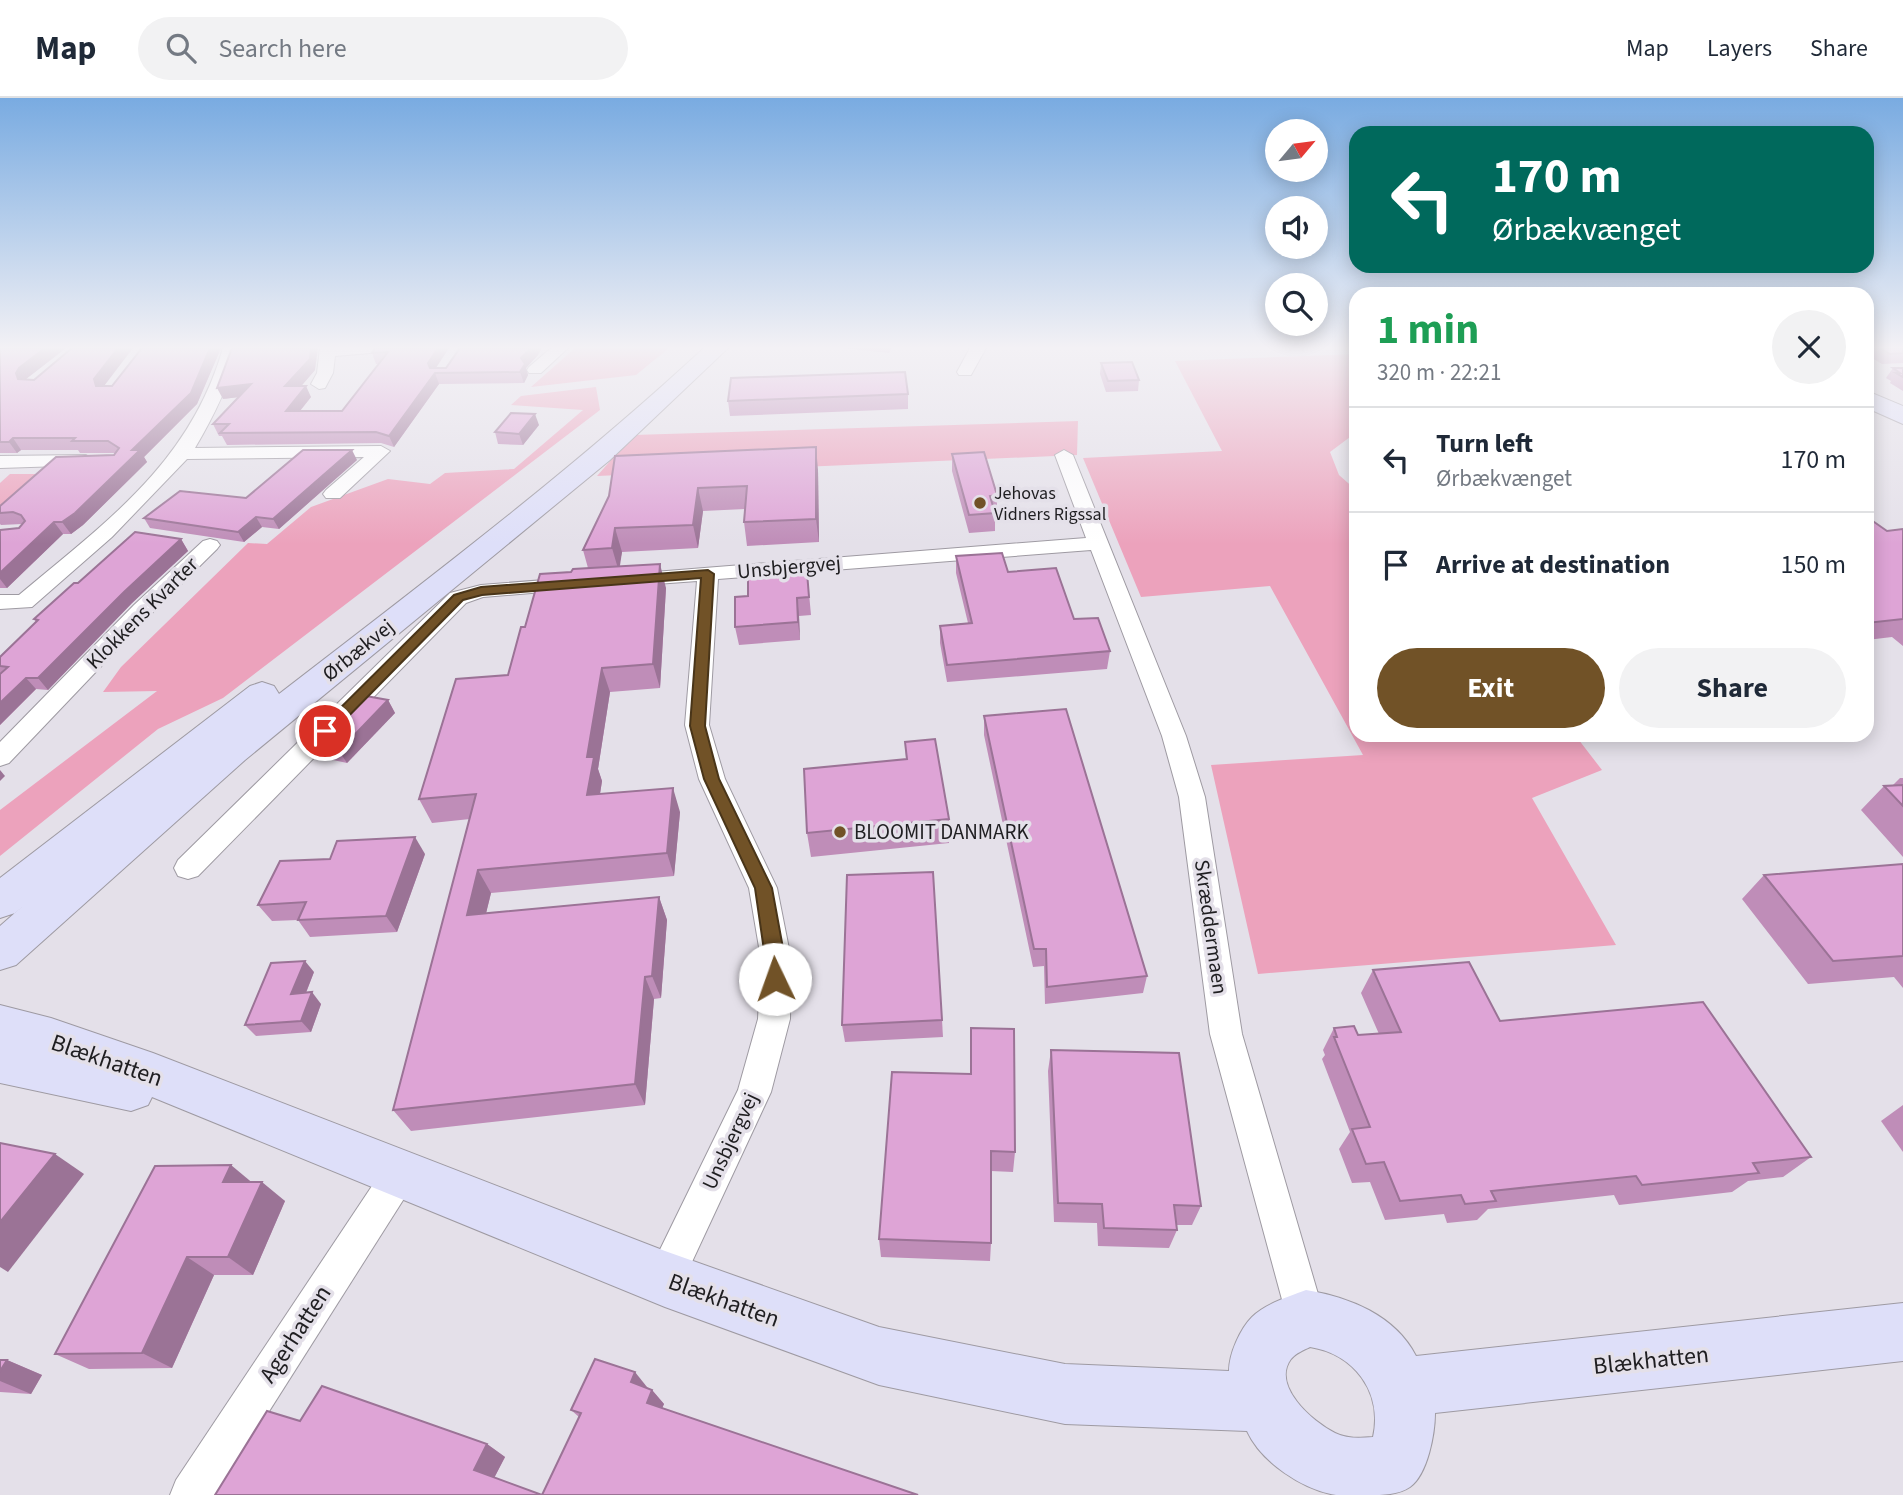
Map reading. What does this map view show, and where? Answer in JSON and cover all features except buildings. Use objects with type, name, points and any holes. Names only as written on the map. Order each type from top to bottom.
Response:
[{"type":"main road","name":"Ørbækvej","points":[[0,901],[616,413]]},
{"type":"main road","name":"Ørbækvej","points":[[0,953],[231,752],[559,489],[648,413]]},
{"type":"main road","points":[[0,921],[102,834],[132,795]]},
{"type":"main road","name":"Blækhatten","points":[[0,1025],[51,1039],[213,1099],[665,1279],[879,1356],[1065,1394],[1259,1402]]},
{"type":"main road","name":"Blækhatten","points":[[0,1061],[134,1090],[213,1099]]},
{"type":"main road","points":[[1306,1318],[1328,1320],[1360,1335],[1388,1363],[1400,1387],[1406,1414],[1404,1440],[1393,1462],[1375,1477],[1353,1489],[1304,1468],[1284,1450],[1268,1427],[1259,1402],[1256,1378],[1260,1355],[1271,1336],[1286,1324],[1306,1318]]},
{"type":"main road","name":"Blækhatten","points":[[1400,1387],[1903,1332]]},
{"type":"street","points":[[0,602],[24,602],[105,533],[183,454],[207,413]]},
{"type":"street","points":[[183,454],[381,451],[333,494]]},
{"type":"street","points":[[1064,455],[1098,543]]},
{"type":"street","points":[[0,481],[23,461]]},
{"type":"street","points":[[0,462],[102,461]]},
{"type":"street","points":[[105,533],[138,534]]},
{"type":"street","name":"Klokkens Kvarter","points":[[0,757],[142,610],[211,545],[186,541]]},
{"type":"street","name":"Unsbjergvej","points":[[665,1279],[754,1093],[774,1019],[776,959],[763,888],[712,779],[697,726],[708,574],[1098,543]]},
{"type":"street","name":"Skræddermaen","points":[[1098,543],[1174,736],[1192,797],[1226,1034],[1306,1318]]},
{"type":"street","points":[[188,869],[458,598],[481,591],[708,574]]},
{"type":"street","name":"Agerhatten","points":[[191,1495],[400,1174]]},
{"type":"shaded area","points":[[579,413],[596,413],[223,698],[158,729],[0,856],[0,810],[157,691],[103,692],[121,667],[248,543],[267,544],[311,507],[388,479],[430,484],[445,473],[514,469]]},
{"type":"shaded area","points":[[1202,413],[1349,413],[1349,438],[1330,452],[1339,475],[1349,484],[1349,730],[1270,586],[1141,597],[1083,458],[1222,451]]},
{"type":"shaded area","points":[[1078,421],[1077,455],[597,476],[633,435]]},
{"type":"shaded area","points":[[10,474],[55,474],[0,521],[0,483]]},
{"type":"shaded area","points":[[1356,742],[1580,742],[1602,770],[1532,798],[1616,945],[1258,974],[1211,765],[1363,755]]},
{"type":"place","name":"Jehovas Vidners Rigssal","points":[[980,503]]},
{"type":"place","name":"BLOOMIT DANMARK","points":[[840,832]]},
{"type":"route","points":[[325,731],[458,598],[481,591],[708,574],[697,726],[712,779],[763,888],[776,959],[775,979]]}]
